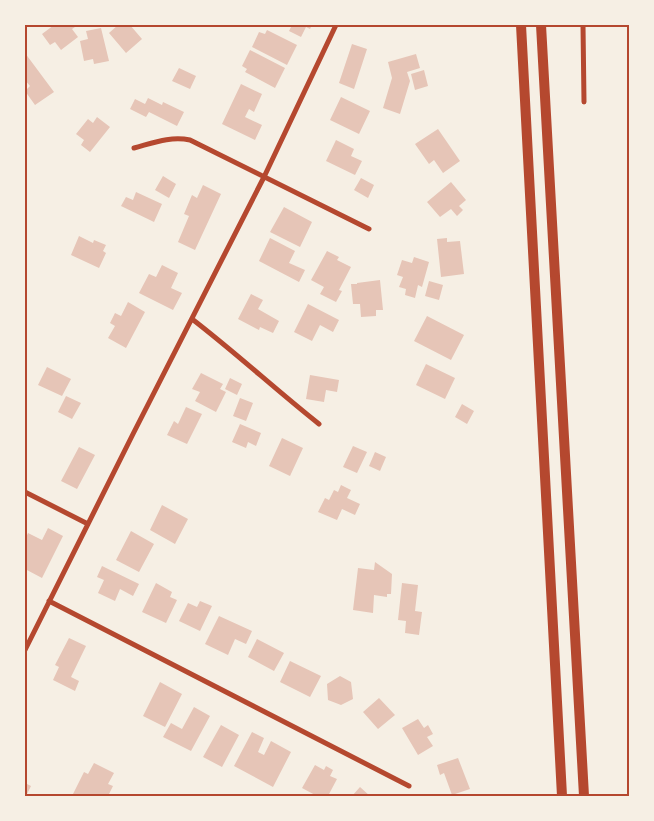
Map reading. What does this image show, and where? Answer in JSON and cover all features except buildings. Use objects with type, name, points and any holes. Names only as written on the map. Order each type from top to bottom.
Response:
[{"type":"highway","points":[[521,25],[562,796]]},
{"type":"highway","points":[[541,25],[584,796]]},
{"type":"street","points":[[25,650],[132,434],[264,177],[336,25]]},
{"type":"street","points":[[583,25],[584,102]]},
{"type":"street","points":[[134,148],[167,138],[190,140],[369,229]]},
{"type":"street","points":[[192,318],[319,424]]},
{"type":"street","points":[[25,492],[88,524]]},
{"type":"street","points":[[49,601],[409,786]]}]
